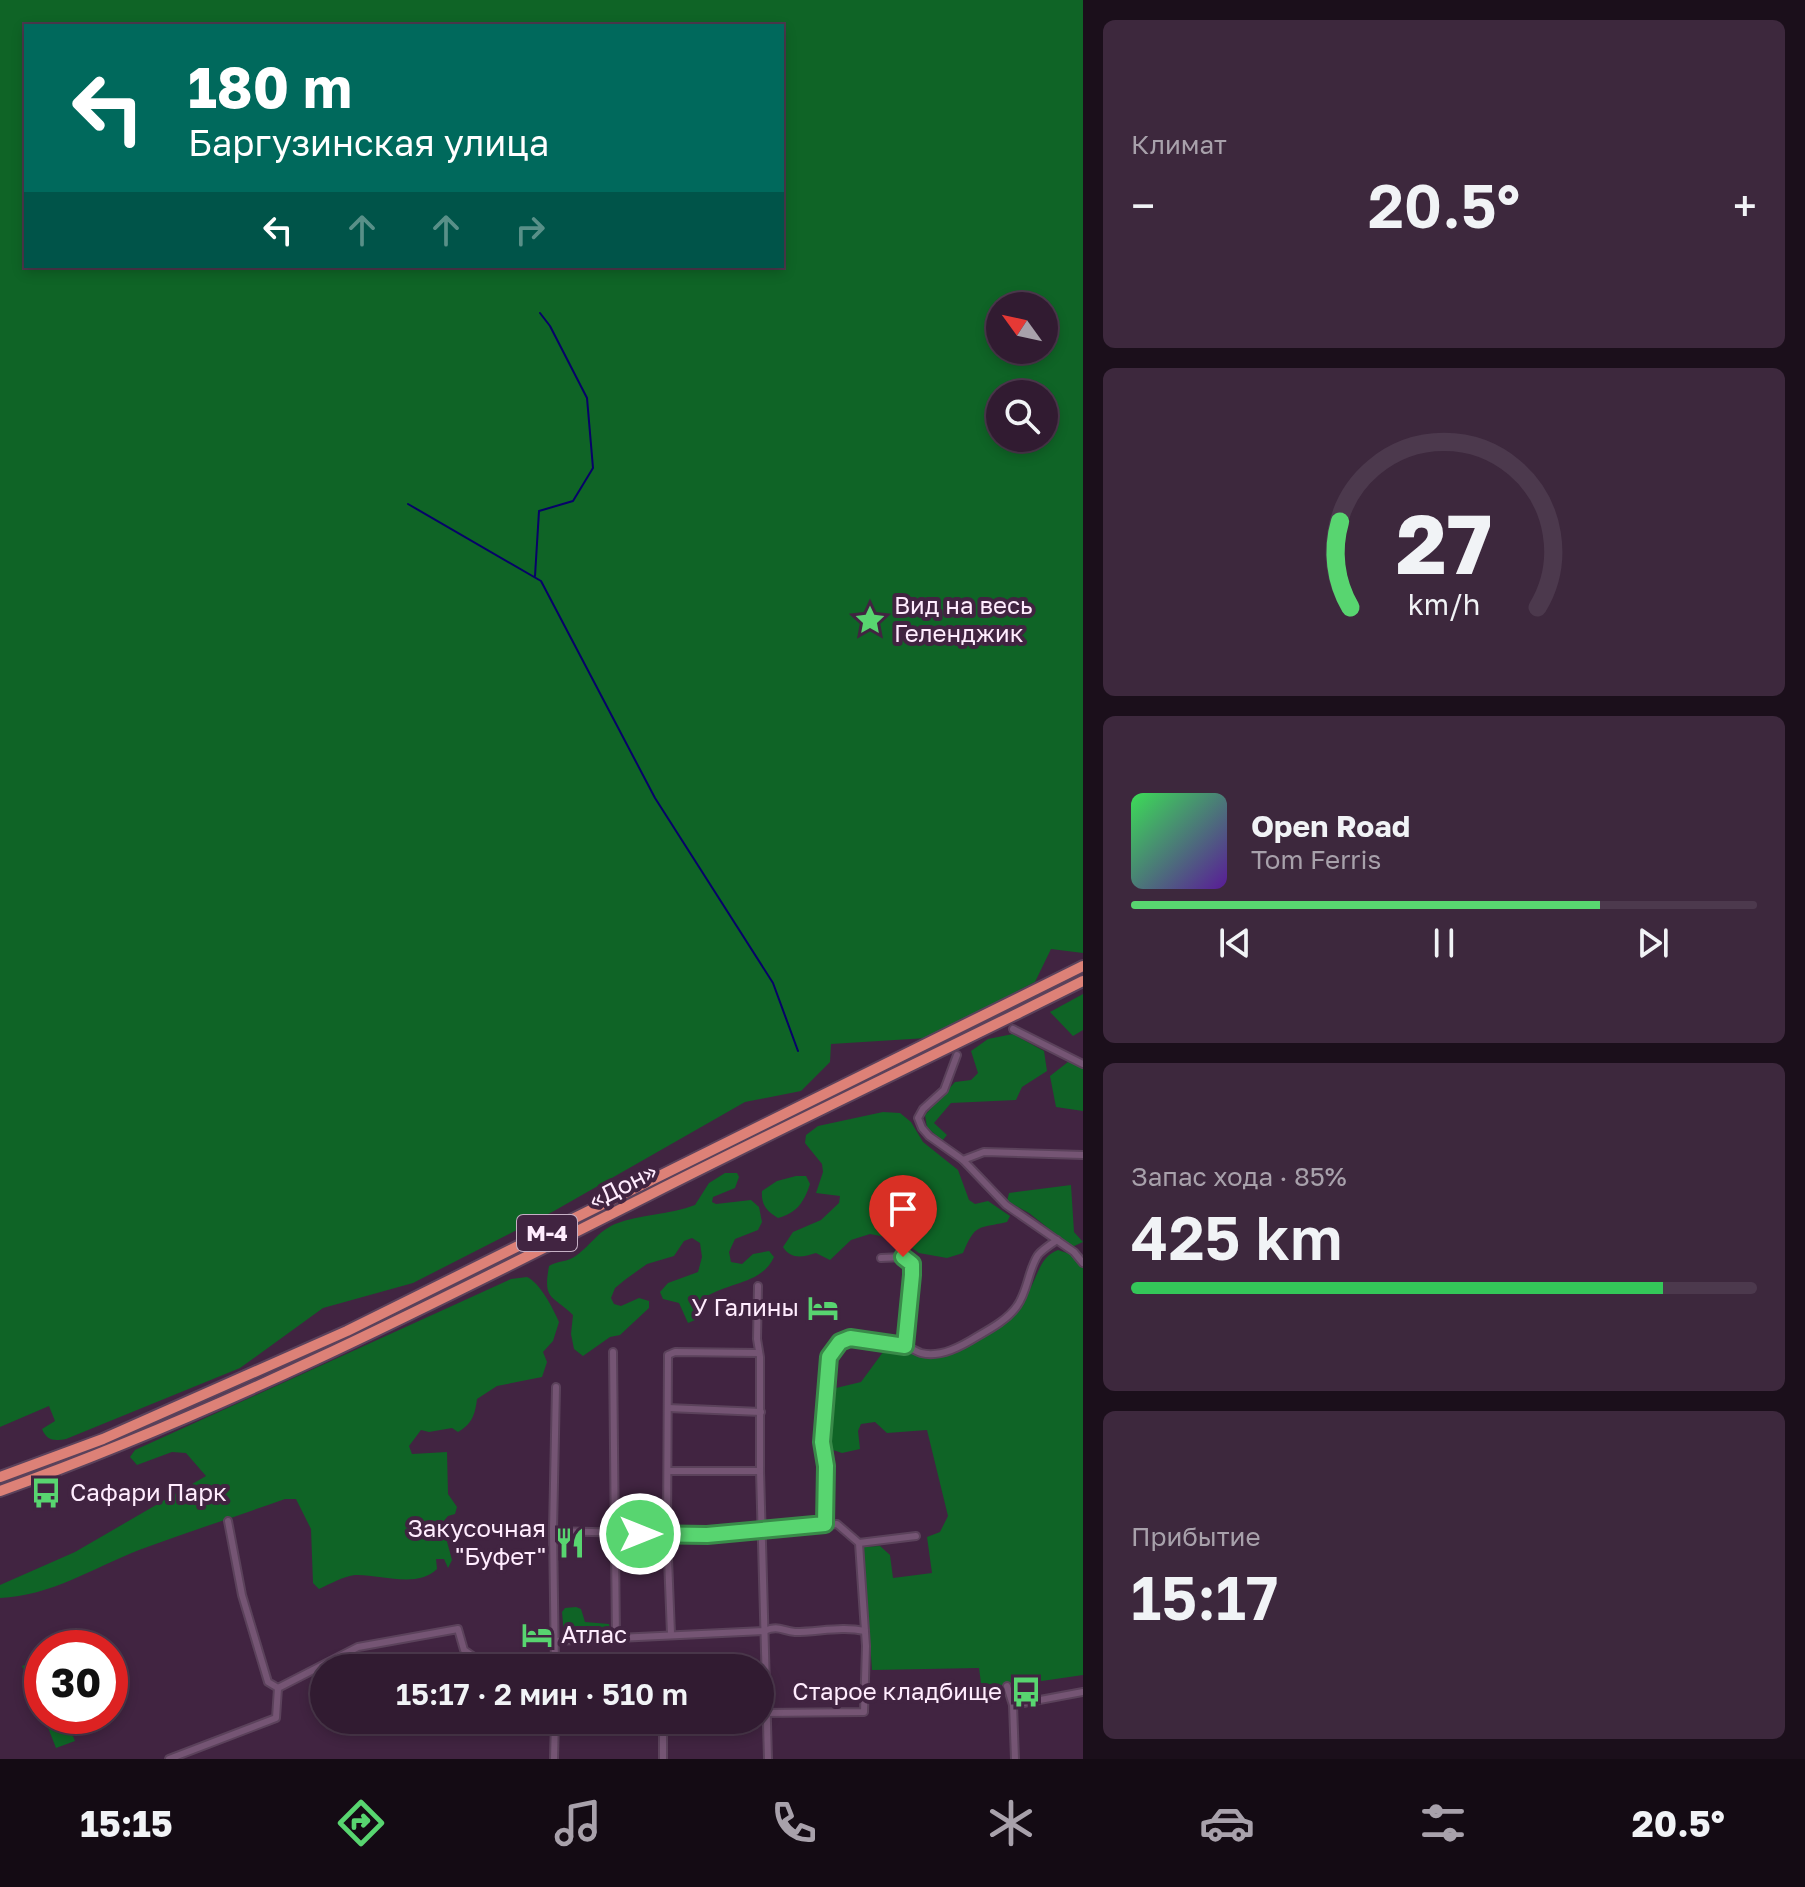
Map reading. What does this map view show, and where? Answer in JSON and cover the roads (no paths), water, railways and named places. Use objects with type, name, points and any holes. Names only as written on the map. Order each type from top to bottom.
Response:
[{"type":"highway","name":"«Дон»","points":[[0,1477],[103,1439],[347,1331],[1083,966]]},
{"type":"highway","name":"«Дон»","points":[[3,1492],[162,1429],[418,1312],[1083,981]]},
{"type":"street","points":[[1013,1029],[1083,1064]]},
{"type":"street","points":[[957,1055],[944,1090],[923,1109],[918,1118],[922,1128],[963,1160],[1006,1205],[1074,1252],[1083,1263]]},
{"type":"street","points":[[963,1160],[984,1152],[1083,1155]]},
{"type":"street","points":[[825,1524],[826,1466],[822,1442],[826,1373],[829,1357],[840,1342],[850,1338],[905,1346],[919,1352],[944,1353],[998,1323],[1017,1307],[1038,1255],[1057,1240]]},
{"type":"street","points":[[1074,1252],[1083,1245]]},
{"type":"street","points":[[881,1258],[903,1257],[912,1264],[905,1346]]},
{"type":"street","points":[[758,1286],[764,1654]]},
{"type":"street","points":[[613,1352],[616,1640]]},
{"type":"street","points":[[671,1634],[667,1533],[668,1355],[675,1352],[759,1353]]},
{"type":"street","points":[[555,1654],[553,1531],[556,1387]]},
{"type":"street","points":[[668,1408],[761,1412]]},
{"type":"street","points":[[668,1471],[760,1471]]},
{"type":"street","points":[[228,1521],[250,1626],[268,1682],[278,1688]]},
{"type":"street","points":[[553,1531],[707,1535],[837,1524],[859,1543],[865,1631],[864,1712],[774,1713]]},
{"type":"street","points":[[859,1543],[916,1536]]},
{"type":"street","points":[[555,1641],[764,1631],[782,1627],[797,1632],[837,1628],[865,1631]]},
{"type":"street","points":[[344,1654],[358,1647],[458,1629],[464,1650],[470,1654]]},
{"type":"street","points":[[278,1688],[310,1672]]},
{"type":"street","points":[[1007,1686],[1013,1705],[1015,1759]]},
{"type":"street","points":[[169,1759],[276,1718],[278,1688]]},
{"type":"street","points":[[1013,1705],[1083,1692]]},
{"type":"street","points":[[554,1759],[555,1734]]},
{"type":"street","points":[[663,1734],[663,1759]]},
{"type":"street","points":[[766,1734],[768,1759]]},
{"type":"waterway","points":[[535,576],[539,511],[573,501],[593,468],[587,398],[550,326],[540,313]]},
{"type":"waterway","points":[[408,504],[541,581],[655,798],[773,983],[798,1051]]},
{"type":"place","name":"Вид на весь Геленджик","points":[[870,620]]},
{"type":"place","name":"У Галины","points":[[823,1308]]},
{"type":"place","name":"Сафари Парк","points":[[46,1493]]},
{"type":"place","name":"Закусочная \"Буфет\"","points":[[570,1543]]},
{"type":"place","name":"Атлас","points":[[537,1635]]},
{"type":"place","name":"Старое кладбище","points":[[1026,1692]]}]
